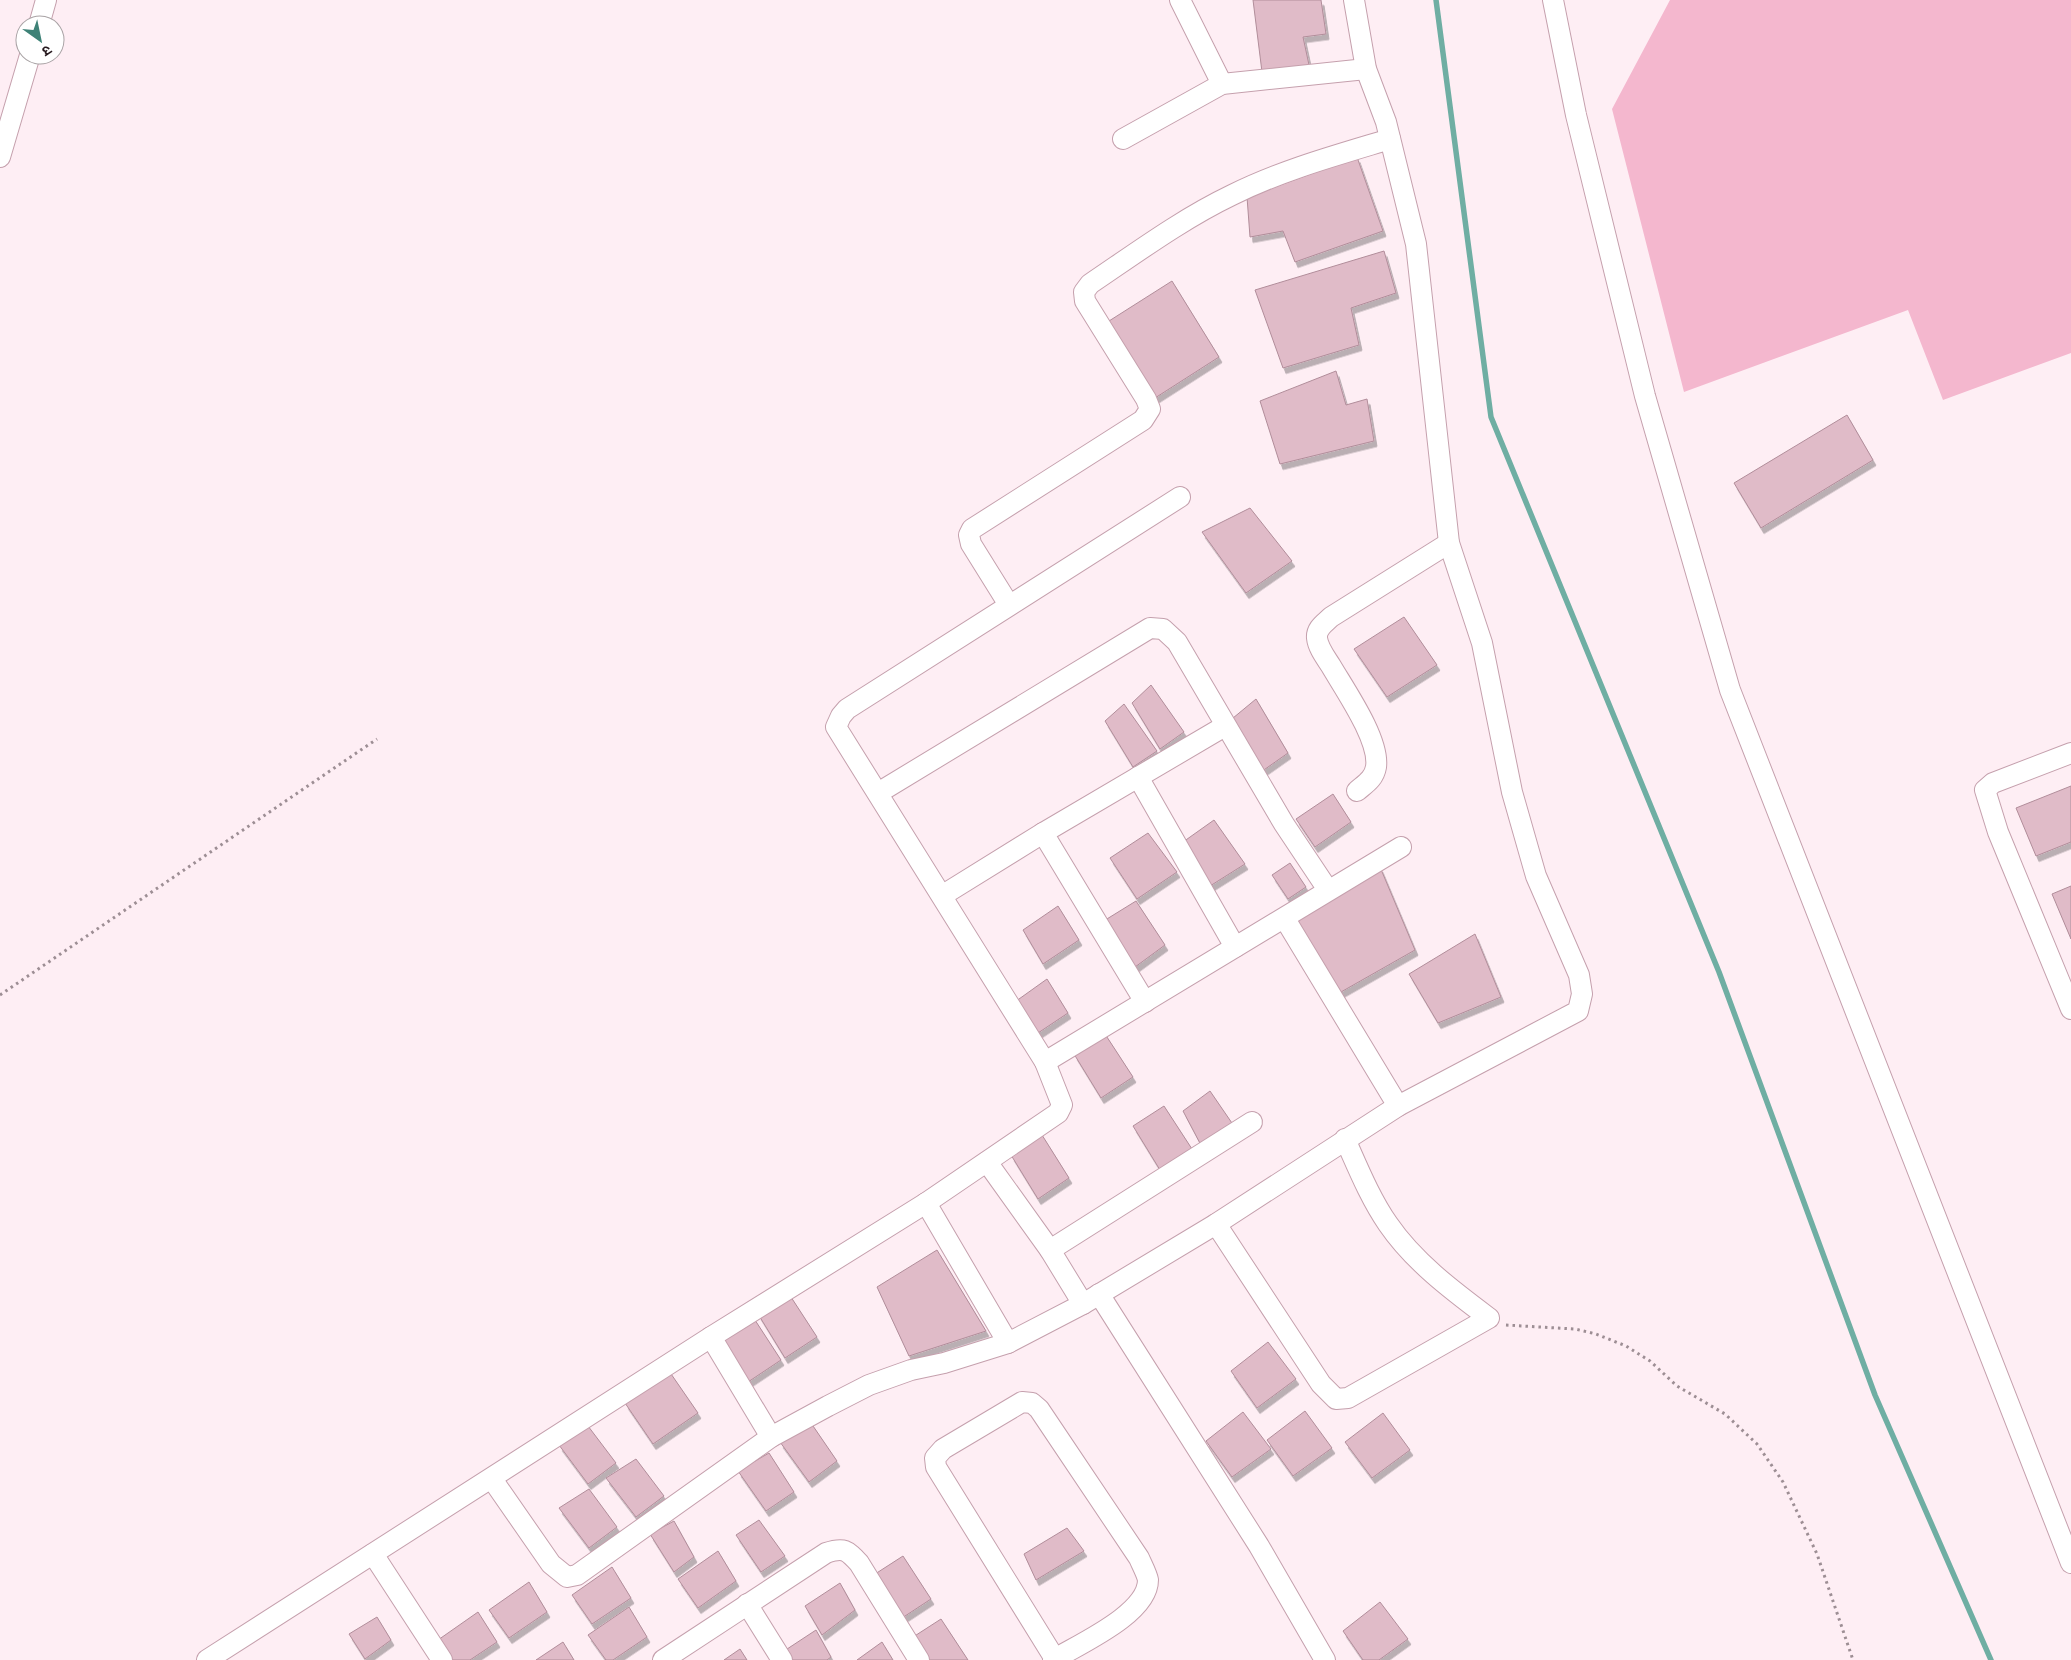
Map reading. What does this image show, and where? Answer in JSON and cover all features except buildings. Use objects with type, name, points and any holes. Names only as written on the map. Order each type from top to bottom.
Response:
[{"type":"street","points":[[42,15],[46,0]]},
{"type":"street","points":[[1180,0],[1222,84]]},
{"type":"street","points":[[492,1479],[551,1564],[567,1577],[583,1571],[772,1437],[869,1385],[911,1370],[944,1363],[1008,1343],[1091,1299],[1216,1224],[1344,1139],[1398,1106],[1578,1011],[1582,994],[1579,976],[1534,866],[1512,792],[1482,643],[1449,543],[1416,244],[1386,122],[1366,69],[1354,0]]},
{"type":"street","points":[[1553,0],[1576,115],[1645,396],[1730,690],[2071,1563]]},
{"type":"street","points":[[0,157],[27,65]]},
{"type":"street","points":[[1123,139],[1222,84],[1366,69]]},
{"type":"street","points":[[1009,605],[972,544],[970,535],[972,529],[1143,420],[1150,409],[1085,301],[1084,292],[1090,284],[1164,234],[1232,195],[1304,165],[1390,139]]},
{"type":"street","points":[[207,1660],[711,1337],[926,1202],[1058,1113],[1062,1105],[1046,1062],[836,727],[847,709],[1180,497]]},
{"type":"street","points":[[1357,791],[1371,779],[1376,768],[1376,754],[1356,709],[1321,650],[1317,638],[1319,627],[1331,617],[1449,543]]},
{"type":"street","points":[[878,793],[1150,628],[1163,629],[1177,642],[1284,824],[1328,890]]},
{"type":"street","points":[[943,895],[1042,833],[1225,726]]},
{"type":"street","points":[[2069,1001],[1998,832],[1986,790],[1993,783],[2071,753]]},
{"type":"street","points":[[1138,777],[1235,947]]},
{"type":"street","points":[[1042,833],[1145,1002]]},
{"type":"street","points":[[1046,1062],[1401,847]]},
{"type":"street","points":[[1285,919],[1398,1106]]},
{"type":"street","points":[[1050,1250],[1252,1122]]},
{"type":"street","points":[[1216,1224],[1321,1384],[1336,1399],[1348,1398],[1490,1318],[1456,1293],[1415,1256],[1388,1225],[1344,1139]]},
{"type":"street","points":[[987,1162],[1050,1250],[1091,1299],[1259,1546],[1325,1660]]},
{"type":"street","points":[[926,1202],[1008,1343]]},
{"type":"street","points":[[711,1337],[772,1437]]},
{"type":"street","points":[[1022,1402],[1032,1403],[1038,1409],[1139,1558],[1148,1579],[1143,1598],[1131,1612],[1054,1659],[936,1467],[935,1458],[943,1449],[1022,1402]]},
{"type":"street","points":[[663,1660],[826,1553],[839,1548],[850,1552],[859,1563],[919,1660]]},
{"type":"street","points":[[373,1554],[442,1660]]},
{"type":"street","points":[[747,1604],[782,1660]]},
{"type":"path","points":[[0,995],[377,739]]},
{"type":"path","points":[[1490,1318],[1508,1326],[1575,1330],[1596,1334],[1626,1346],[1650,1361],[1677,1386],[1725,1414],[1757,1444],[1783,1482],[1817,1554],[1853,1660]]},
{"type":"shaded area","points":[[1670,0],[2071,0],[2071,353],[1943,400],[1908,310],[1684,392],[1612,109]]},
{"type":"waterway","points":[[1436,0],[1491,417],[1719,972],[1875,1395],[1991,1660]]}]
